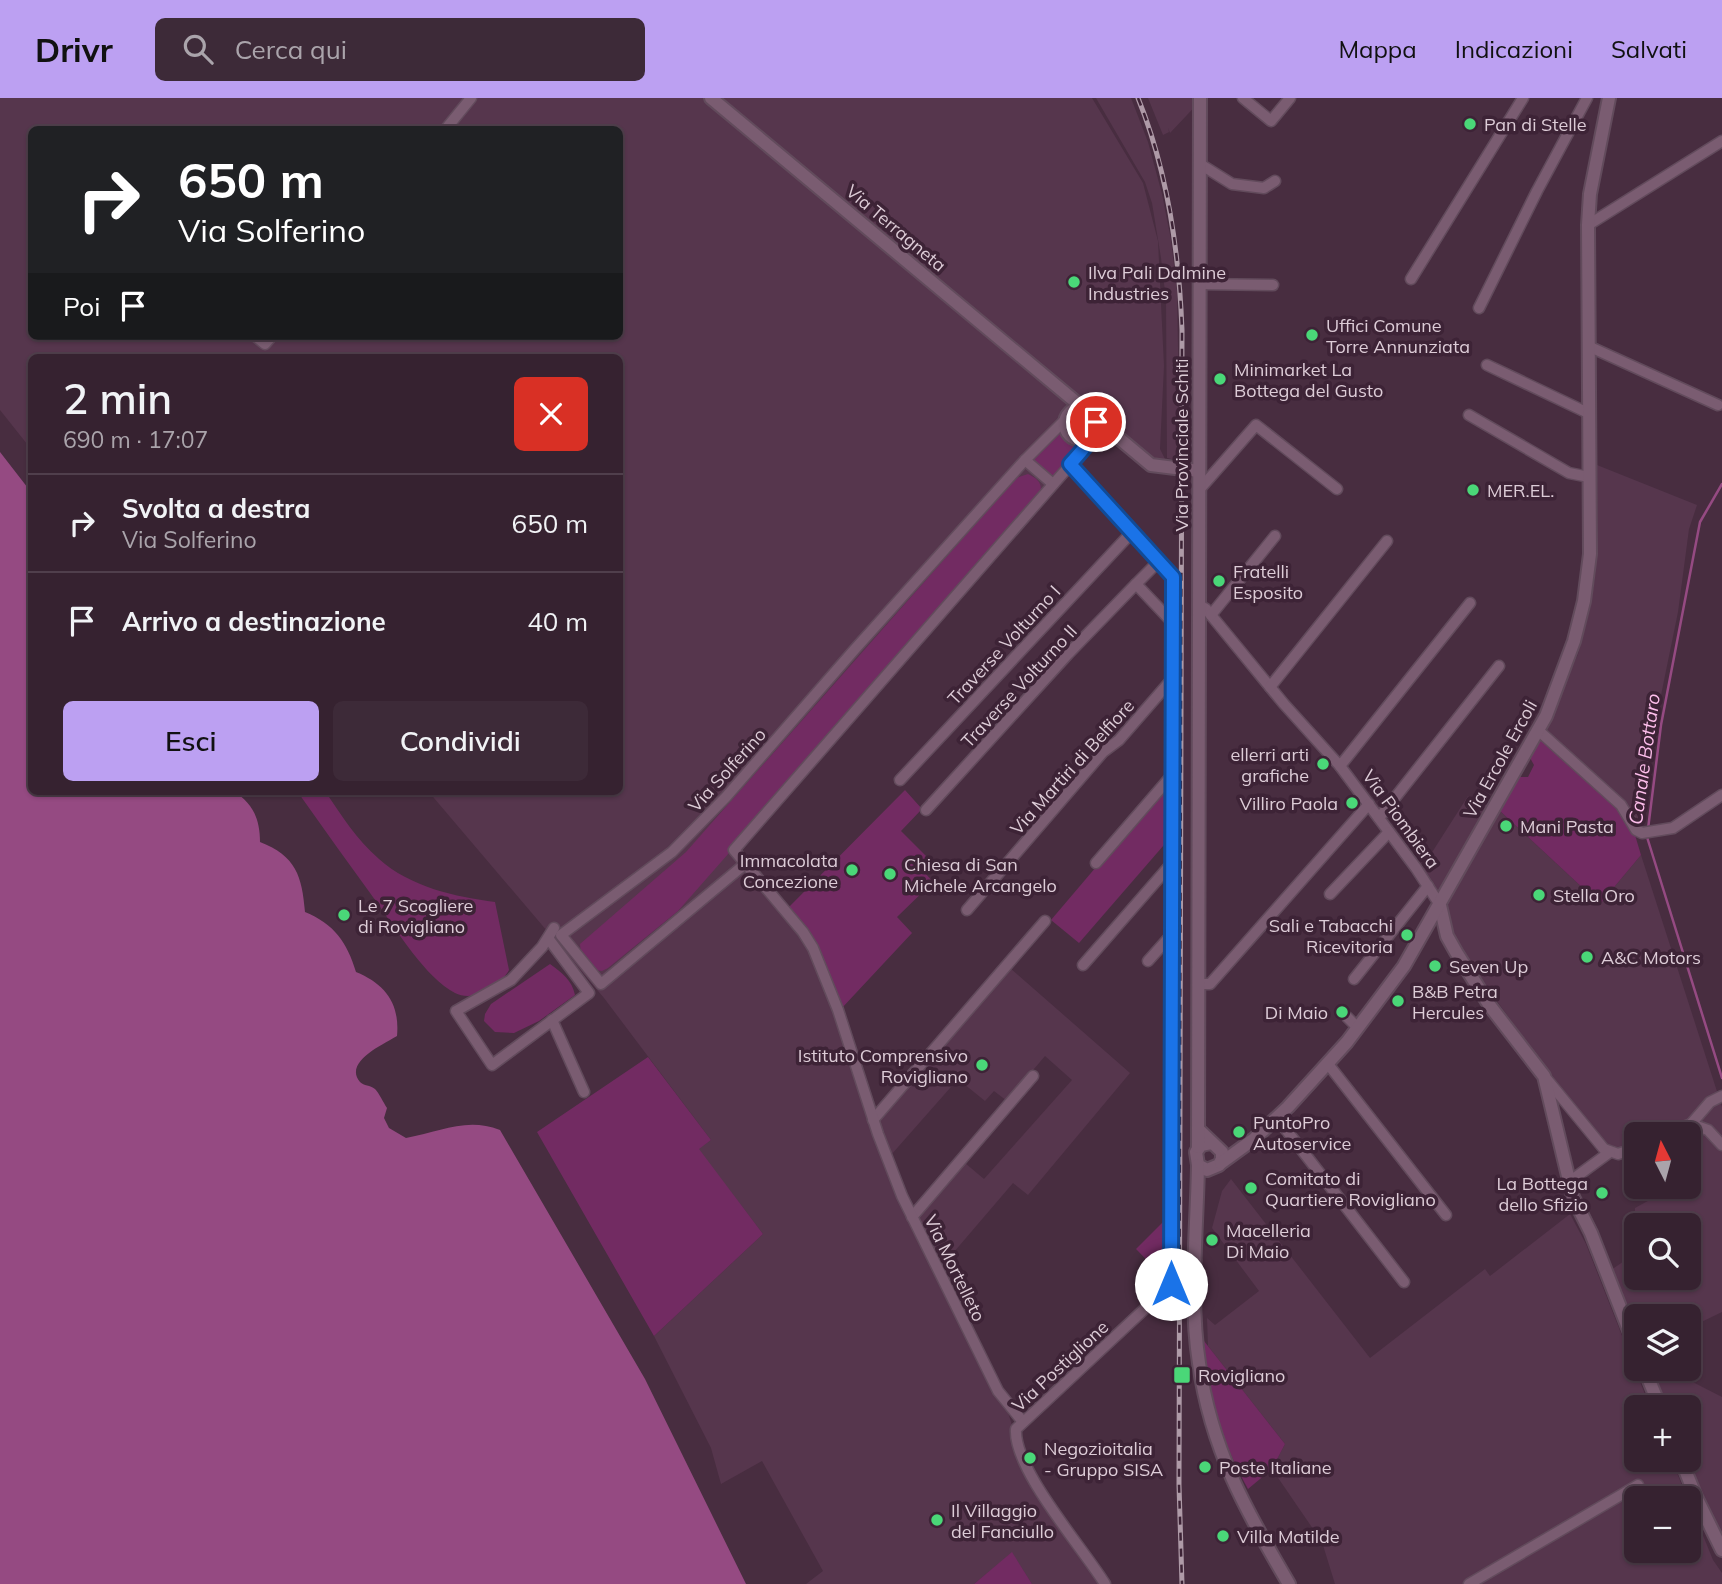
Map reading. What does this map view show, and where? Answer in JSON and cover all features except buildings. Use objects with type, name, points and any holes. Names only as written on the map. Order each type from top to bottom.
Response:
[{"type":"street","points":[[448,126],[471,98]]},
{"type":"street","name":"Via Terragneta","points":[[711,98],[1057,386],[1073,413]]},
{"type":"street","name":"Via Provinciale Schiti","points":[[1200,98],[1198,1147],[1195,1156],[1210,1166]]},
{"type":"street","points":[[1242,98],[1270,121],[1290,98]]},
{"type":"street","points":[[1411,279],[1523,98]]},
{"type":"street","points":[[1479,308],[1587,98]]},
{"type":"street","name":"Via Ercole Ercoli","points":[[1210,1166],[1254,1139],[1278,1118],[1358,1028],[1404,966],[1546,716],[1574,640],[1584,601],[1590,554],[1588,225],[1590,194],[1609,98]]},
{"type":"street","points":[[1588,225],[1722,141]]},
{"type":"street","points":[[1200,164],[1238,186],[1264,188],[1275,181]]},
{"type":"street","points":[[1199,284],[1273,285]]},
{"type":"street","points":[[1588,346],[1718,405]]},
{"type":"street","points":[[1487,365],[1588,413]]},
{"type":"street","points":[[1025,460],[1053,484],[1087,444],[1093,429],[1092,413],[1073,413],[1066,429],[1072,437],[1081,440],[1093,429]]},
{"type":"street","name":"Via Solferino","points":[[745,864],[601,984],[561,935],[672,852],[717,807],[1025,460],[1073,413]]},
{"type":"street","points":[[1469,415],[1569,473],[1589,478]]},
{"type":"street","points":[[1198,491],[1256,425],[1337,489]]},
{"type":"street","points":[[1093,429],[1109,432],[1151,464],[1163,468],[1199,471]]},
{"type":"street","points":[[1070,464],[1173,577],[1171,1284]]},
{"type":"street","name":"Via Mortelleto","points":[[1023,1422],[998,1391],[912,1217],[873,1120],[838,1010],[813,948],[803,932],[734,850],[1053,484]]},
{"type":"street","name":"Traverse Volturno I","points":[[900,780],[1132,531]]},
{"type":"street","points":[[1212,615],[1275,536]]},
{"type":"street","points":[[1270,687],[1387,541]]},
{"type":"street","name":"Traverse Volturno II","points":[[926,810],[1069,654],[1159,561]]},
{"type":"street","points":[[1136,584],[1173,623]]},
{"type":"street","points":[[1340,766],[1470,603]]},
{"type":"street","name":"Via Piombiera","points":[[1198,604],[1212,615],[1369,804],[1440,905],[1442,921],[1455,952],[1490,1006],[1544,1076],[1604,1149],[1610,1152]]},
{"type":"street","points":[[1379,818],[1499,666]]},
{"type":"street","name":"Via Martiri di Belfiore","points":[[967,910],[1103,752],[1119,740],[1173,678]]},
{"type":"street","points":[[1538,730],[1621,805],[1636,830],[1642,833],[1673,828],[1722,795]]},
{"type":"street","points":[[1096,863],[1173,774]]},
{"type":"street","points":[[1198,984],[1210,984],[1369,804]]},
{"type":"street","points":[[1330,894],[1390,832]]},
{"type":"street","points":[[1083,965],[1172,863]]},
{"type":"street","points":[[1354,979],[1428,886]]},
{"type":"street","points":[[873,1120],[1045,921]]},
{"type":"street","points":[[548,938],[589,993],[492,1065],[456,1011],[511,980],[554,928]]},
{"type":"street","points":[[1148,961],[1173,933]]},
{"type":"street","points":[[1347,1017],[1358,1028]]},
{"type":"street","points":[[552,1020],[584,1092]]},
{"type":"street","points":[[1328,1064],[1446,1214]]},
{"type":"street","points":[[912,1217],[1033,1076]]},
{"type":"street","name":"Via Piombiera","points":[[1544,1076],[1569,1182],[1624,1319]]},
{"type":"street","points":[[1693,1122],[1710,1102],[1722,1096]]},
{"type":"street","points":[[1278,1118],[1404,1282]]},
{"type":"street","points":[[1701,1128],[1708,1130],[1722,1145]]},
{"type":"street","points":[[1198,1129],[1215,1144],[1223,1156],[1210,1166],[1198,1188],[1198,1360],[1210,1418],[1232,1483],[1289,1584]]},
{"type":"street","points":[[1198,1147],[1204,1143],[1230,1150],[1239,1149]]},
{"type":"street","points":[[1569,1182],[1610,1152],[1624,1152]]},
{"type":"street","name":"Via Postiglione","points":[[1105,1584],[1047,1501],[1026,1465],[1016,1429],[1196,1261]]},
{"type":"street","points":[[1686,1472],[1722,1549]]},
{"type":"street","points":[[1469,1584],[1638,1485]]},
{"type":"shaded area","points":[[0,98],[1092,98],[1143,183],[1158,241],[1164,366],[1160,449],[1168,465],[1142,455],[1101,421],[731,847],[731,852],[804,942],[813,958],[832,1005],[871,1124],[917,1217],[965,1163],[984,1179],[1072,1080],[1045,1056],[1007,1101],[994,1091],[985,1101],[958,1079],[891,1155],[878,1119],[1010,968],[1130,1073],[1028,1195],[1013,1183],[936,1273],[1007,1409],[1023,1461],[1101,1584],[1032,1584],[1012,1553],[974,1584],[806,1584],[823,1571],[762,1461],[721,1484],[711,1448],[654,1336],[763,1234],[698,1149],[711,1140],[604,998],[431,795],[623,795],[623,354],[28,354],[28,445],[0,410]]},
{"type":"shaded area","points":[[1096,98],[1131,98],[1148,142],[1162,194],[1177,291],[1180,461],[1167,458],[1166,300],[1152,203],[1145,182]]},
{"type":"shaded area","points":[[1148,98],[1203,98],[1170,133],[1168,128],[1169,132],[1163,135]]},
{"type":"shaded area","points":[[1065,424],[1072,437],[1081,440],[1090,436],[1053,484],[1025,460]]},
{"type":"shaded area","points":[[0,452],[28,488],[28,795],[238,795],[246,801],[257,819],[260,842],[282,854],[295,869],[302,888],[305,912],[332,928],[344,943],[356,972],[375,982],[393,1004],[397,1036],[367,1055],[357,1068],[356,1075],[360,1082],[375,1089],[380,1095],[387,1108],[384,1118],[389,1128],[406,1138],[465,1125],[488,1126],[500,1130],[645,1379],[746,1584],[0,1584]]},
{"type":"shaded area","points":[[1597,465],[1697,505],[1689,529],[1678,612],[1651,744],[1641,818],[1635,820],[1547,733],[1546,727],[1578,654],[1590,609],[1598,530]]},
{"type":"shaded area","points":[[1028,474],[1038,480],[1041,490],[732,845],[729,853],[678,911],[608,968],[595,970],[581,954],[580,944],[686,852],[1016,478]]},
{"type":"shaded area","points":[[1539,739],[1543,739],[1620,809],[1635,835],[1641,855],[1600,904],[1500,811],[1518,777],[1528,777],[1534,765],[1529,756]]},
{"type":"shaded area","points":[[1170,780],[1170,838],[1079,943],[1051,920]]},
{"type":"shaded area","points":[[905,790],[922,809],[901,831],[935,865],[925,873],[933,882],[897,917],[912,933],[841,1009],[788,908]]},
{"type":"shaded area","points":[[300,795],[328,795],[364,844],[391,869],[405,877],[449,894],[495,902],[509,970],[499,982],[486,991],[462,996],[433,977],[403,940]]},
{"type":"shaded area","points":[[1468,796],[1500,811],[1600,904],[1641,855],[1722,1107],[1722,1312],[1701,1322],[1701,1304],[1624,1304],[1611,1270],[1624,1261],[1624,1290],[1701,1290],[1701,1213],[1635,1213],[1635,1208],[1651,1199],[1701,1199],[1701,1122],[1624,1122],[1624,1150],[1615,1150],[1602,1141],[1463,954],[1438,894],[1422,868]]},
{"type":"shaded area","points":[[550,964],[569,981],[575,995],[539,1021],[514,1033],[495,1032],[484,1021],[491,1004]]},
{"type":"shaded area","points":[[648,1057],[711,1140],[699,1149],[763,1234],[654,1336],[537,1132]]},
{"type":"shaded area","points":[[1231,1179],[1370,1358],[1485,1269],[1490,1276],[1570,1214],[1586,1244],[1624,1341],[1624,1381],[1640,1381],[1645,1395],[1624,1395],[1624,1472],[1677,1472],[1682,1486],[1624,1486],[1624,1563],[1701,1563],[1701,1530],[1713,1560],[1722,1573],[1722,1584],[1335,1584],[1322,1542],[1272,1469],[1285,1444],[1208,1346],[1207,1318],[1215,1325],[1259,1291],[1212,1228],[1222,1191]]},
{"type":"shaded area","points":[[1170,1215],[1167,1281],[1136,1249]]},
{"type":"shaded area","points":[[1204,1341],[1285,1444],[1272,1469],[1248,1489],[1217,1417],[1208,1380]]},
{"type":"shaded area","points":[[1656,1381],[1691,1381],[1722,1397],[1722,1540],[1701,1495],[1701,1486],[1697,1486],[1692,1472],[1701,1472],[1701,1395],[1661,1395]]},
{"type":"shaded area","points":[[1012,1552],[1032,1584],[974,1584]]},
{"type":"waterway","name":"Canale Bottaro","points":[[1722,484],[1700,522],[1661,725],[1647,837],[1722,1078]]},
{"type":"railway","points":[[1138,98],[1157,154],[1170,212],[1182,330],[1179,1485],[1182,1584]]},
{"type":"place","name":"Pan di Stelle","points":[[1470,124]]},
{"type":"place","name":"Ilva Pali Dalmine Industries","points":[[1074,282]]},
{"type":"place","name":"Uffici Comune Torre Annunziata","points":[[1312,335]]},
{"type":"place","name":"Minimarket La Bottega del Gusto","points":[[1220,379]]},
{"type":"place","name":"MER.EL.","points":[[1473,490]]},
{"type":"place","name":"Fratelli Esposito","points":[[1219,581]]},
{"type":"place","name":"ellerri arti grafiche","points":[[1323,764]]},
{"type":"place","name":"Villiro Paola","points":[[1352,803]]},
{"type":"place","name":"Mani Pasta","points":[[1506,826]]},
{"type":"place","name":"Immacolata Concezione","points":[[852,870]]},
{"type":"place","name":"Chiesa di San Michele Arcangelo","points":[[890,874]]},
{"type":"place","name":"Stella Oro","points":[[1539,895]]},
{"type":"place","name":"Le 7 Scogliere di Rovigliano","points":[[344,915]]},
{"type":"place","name":"Sali e Tabacchi Ricevitoria","points":[[1407,935]]},
{"type":"place","name":"A&C Motors","points":[[1587,957]]},
{"type":"place","name":"Seven Up","points":[[1435,966]]},
{"type":"place","name":"B&B Petra Hercules","points":[[1398,1001]]},
{"type":"place","name":"Di Maio","points":[[1342,1012]]},
{"type":"place","name":"Istituto Comprensivo Rovigliano","points":[[982,1065]]},
{"type":"place","name":"PuntoPro Autoservice","points":[[1239,1132]]},
{"type":"place","name":"Comitato di Quartiere Rovigliano","points":[[1251,1188]]},
{"type":"place","name":"La Bottega dello Sfizio","points":[[1602,1193]]},
{"type":"place","name":"Macelleria Di Maio","points":[[1212,1240]]},
{"type":"place","name":"Rovigliano","points":[[1182,1375]]},
{"type":"place","name":"Negozioitalia - Gruppo SISA","points":[[1030,1458]]},
{"type":"place","name":"Poste Italiane","points":[[1205,1467]]},
{"type":"place","name":"Il Villaggio del Fanciullo","points":[[937,1520]]},
{"type":"place","name":"Villa Matilde","points":[[1223,1536]]},
{"type":"route","points":[[1096,422],[1095,431],[1087,444],[1070,464],[1173,577],[1171,1284]]}]
